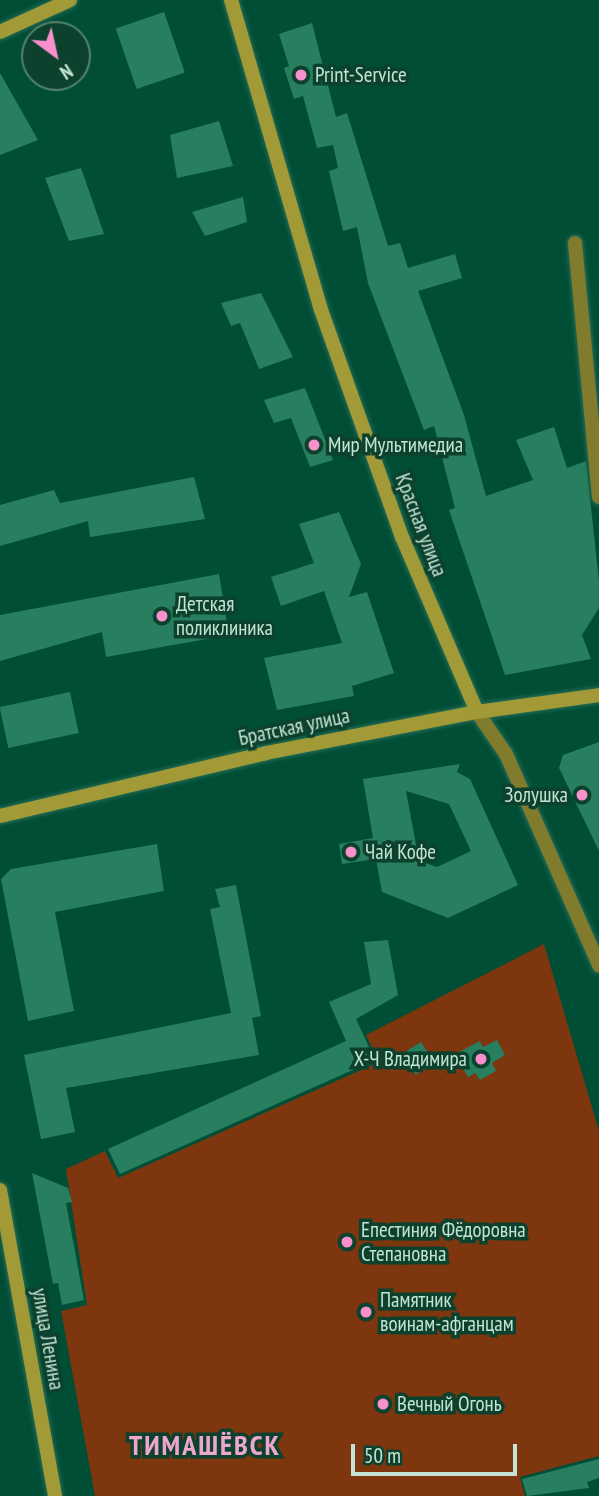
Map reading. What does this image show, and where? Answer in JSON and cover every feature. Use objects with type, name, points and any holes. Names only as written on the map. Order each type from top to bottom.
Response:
[{"type":"main road","points":[[0,32],[70,0]]},
{"type":"main road","name":"Красная улица","points":[[231,0],[320,307],[402,537],[477,712]]},
{"type":"main road","name":"Братская улица","points":[[0,816],[266,753],[477,712],[599,695]]},
{"type":"main road","name":"улица Ленина","points":[[0,1190],[55,1496]]},
{"type":"street","points":[[575,243],[599,497]]},
{"type":"street","name":"Красная улица","points":[[477,712],[506,754],[599,965]]},
{"type":"shaded area","points":[[544,944],[599,1131],[599,1456],[520,1477],[525,1496],[95,1496],[61,1311],[87,1305],[66,1169],[105,1151],[118,1178],[379,1062],[366,1035]]},
{"type":"building","points":[[164,12],[185,73],[137,89],[116,29]]},
{"type":"building","points":[[312,23],[336,117],[347,113],[388,246],[400,243],[408,268],[455,254],[462,278],[418,291],[464,415],[486,496],[533,480],[516,440],[554,427],[567,468],[586,461],[599,581],[599,608],[582,635],[591,659],[505,675],[449,510],[455,508],[434,426],[424,430],[368,283],[357,227],[343,231],[329,171],[338,168],[333,145],[317,148],[303,96],[294,99],[284,68],[289,66],[279,34]]},
{"type":"building","points":[[0,73],[38,140],[0,155]]},
{"type":"building","points":[[219,121],[233,166],[177,178],[170,135]]},
{"type":"building","points":[[81,168],[104,234],[69,241],[45,178]]},
{"type":"building","points":[[243,197],[247,222],[205,236],[192,212]]},
{"type":"building","points":[[261,293],[293,357],[259,369],[240,323],[231,326],[221,303]]},
{"type":"building","points":[[305,388],[333,460],[310,467],[291,418],[274,423],[264,400]]},
{"type":"building","points":[[194,477],[205,519],[90,537],[88,521],[0,546],[0,505],[54,490],[60,503]]},
{"type":"building","points":[[339,512],[361,564],[349,597],[367,592],[394,673],[352,686],[354,696],[277,710],[264,658],[342,643],[324,591],[281,606],[271,577],[314,563],[299,524]]},
{"type":"building","name":"Детская поликлиника","points":[[219,574],[229,635],[106,657],[102,632],[0,661],[0,615]]},
{"type":"building","points":[[70,692],[79,733],[8,748],[0,707]]},
{"type":"building","points":[[599,742],[599,851],[559,768],[563,755]]},
{"type":"building","points":[[460,764],[457,772],[470,779],[518,885],[448,918],[382,892],[376,859],[342,864],[339,844],[373,838],[363,779]],"holes":[[[406,791],[449,804],[471,851],[437,867],[419,861]]]},
{"type":"building","points":[[157,844],[164,891],[55,912],[74,1011],[28,1021],[1,879],[11,869]]},
{"type":"building","points":[[236,885],[261,1016],[252,1018],[259,1055],[66,1088],[75,1132],[41,1139],[24,1055],[231,1013],[210,909],[220,907],[215,889]]},
{"type":"building","points":[[388,940],[398,995],[356,1019],[375,1060],[120,1174],[108,1149],[346,1041],[329,1002],[371,984],[364,942]]},
{"type":"building","name":"Х-Ч Владимира","points":[[497,1040],[505,1055],[492,1063],[496,1071],[480,1080],[475,1073],[468,1077],[455,1054],[480,1041],[483,1047]]},
{"type":"building","points":[[421,1042],[434,1063],[416,1075],[402,1054]]},
{"type":"building","points":[[32,1173],[68,1188],[72,1202],[66,1203],[84,1300],[62,1305],[58,1283],[53,1284]]},
{"type":"building","points":[[599,1459],[599,1478],[587,1482],[589,1488],[527,1496],[522,1479]]},
{"type":"place","name":"Print-Service","points":[[301,75]]},
{"type":"place","name":"Мир Мультимедиа","points":[[314,445]]},
{"type":"place","name":"Детская поликлиника","points":[[162,616]]},
{"type":"place","name":"Золушка","points":[[582,795]]},
{"type":"place","name":"Чай Кофе","points":[[351,852]]},
{"type":"place","name":"Х-Ч Владимира","points":[[481,1059]]},
{"type":"place","name":"Епестиния Фёдоровна Степановна","points":[[347,1242]]},
{"type":"place","name":"Памятник воинам-афганцам","points":[[366,1312]]},
{"type":"place","name":"Вечный Огонь","points":[[383,1404]]},
{"type":"district","name":"ТИМАШЁВСК","points":[[205,1445]]}]
